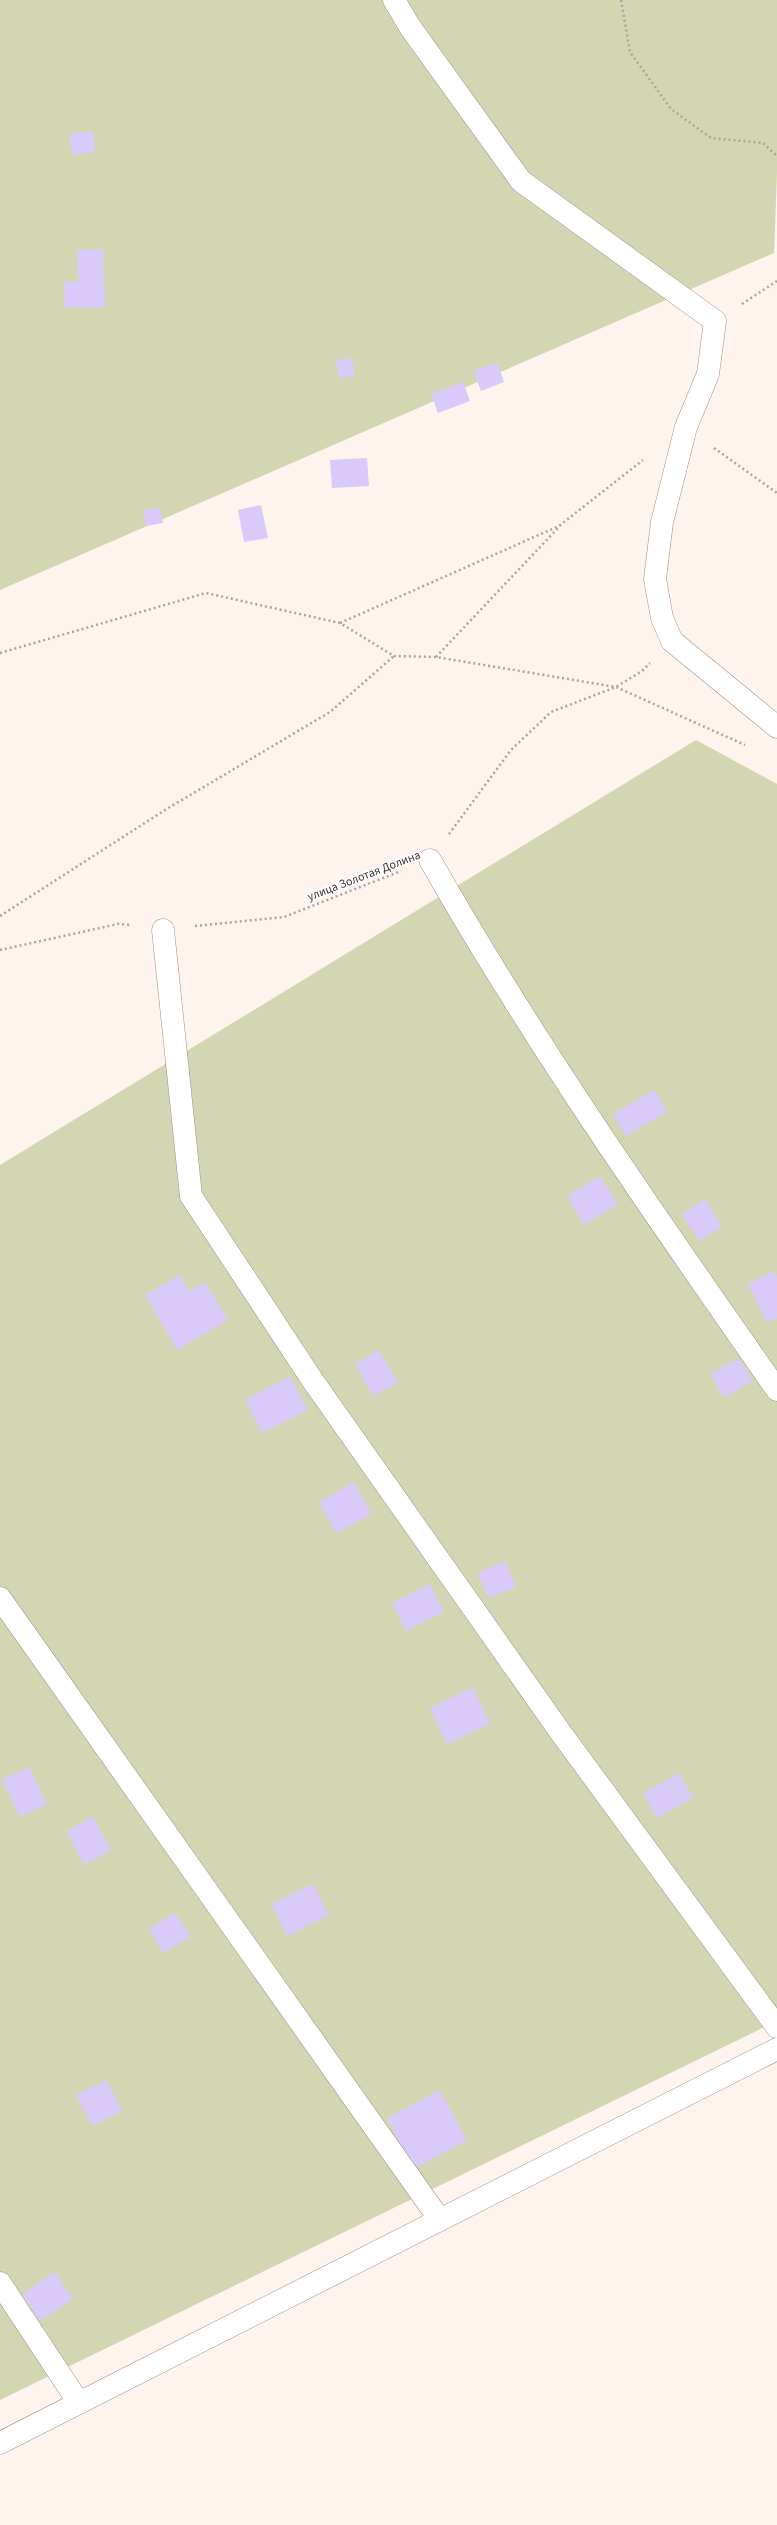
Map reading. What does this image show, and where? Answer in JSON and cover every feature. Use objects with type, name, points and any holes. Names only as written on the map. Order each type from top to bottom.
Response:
[{"type":"street","points":[[394,0],[410,27],[521,181],[715,321],[708,374],[686,427],[662,522],[654,579],[662,618],[672,641],[777,727]]},
{"type":"street","points":[[430,860],[481,950],[677,1246],[777,1390]]},
{"type":"street","points":[[163,930],[191,1196],[313,1381],[492,1635],[777,2027]]},
{"type":"street","points":[[0,1598],[440,2220]]},
{"type":"street","points":[[0,2443],[777,2049]]},
{"type":"street","points":[[0,2283],[78,2403]]},
{"type":"path","points":[[621,0],[630,52],[671,109],[711,138],[763,143],[777,156]]},
{"type":"path","points":[[715,321],[777,281]]},
{"type":"path","points":[[436,657],[559,526],[686,427],[777,493]]},
{"type":"path","points":[[340,623],[559,526]]},
{"type":"path","points":[[0,653],[206,593],[340,623],[394,656],[436,657],[616,687],[751,747]]},
{"type":"path","name":"улица Золотая Долина","points":[[0,950],[118,924],[163,930],[284,917],[430,860],[511,750],[551,712],[616,687],[642,671],[672,641]]},
{"type":"path","points":[[0,916],[165,810],[330,712],[394,656]]},
{"type":"green space","points":[[0,0],[777,0],[777,173],[774,253],[0,590]]},
{"type":"green space","points":[[696,740],[777,784],[777,2021],[0,2400],[0,1165]]},
{"type":"building","points":[[93,131],[95,152],[72,155],[69,134]]},
{"type":"building","points":[[103,249],[105,307],[65,308],[64,282],[79,281],[77,250]]},
{"type":"building","points":[[352,358],[355,376],[339,378],[336,360]]},
{"type":"building","points":[[497,362],[504,382],[481,391],[473,371]]},
{"type":"building","points":[[463,382],[470,401],[438,413],[431,394]]},
{"type":"building","points":[[367,458],[369,486],[332,488],[330,460]]},
{"type":"building","points":[[261,505],[268,538],[244,542],[238,510]]},
{"type":"building","points":[[160,507],[163,523],[146,526],[143,511]]},
{"type":"building","points":[[654,1090],[667,1112],[626,1136],[613,1114]]},
{"type":"building","points":[[600,1176],[618,1204],[584,1225],[567,1196]]},
{"type":"building","points":[[705,1199],[722,1227],[699,1241],[682,1214]]},
{"type":"building","points":[[774,1271],[777,1278],[777,1318],[767,1323],[748,1284]]},
{"type":"building","points":[[180,1275],[189,1291],[205,1282],[228,1320],[177,1350],[145,1295]]},
{"type":"building","points":[[379,1350],[398,1383],[373,1396],[355,1364]]},
{"type":"building","points":[[739,1358],[752,1381],[724,1398],[710,1374]]},
{"type":"building","points":[[290,1376],[308,1410],[262,1433],[245,1400]]},
{"type":"building","points":[[354,1482],[372,1514],[336,1533],[319,1502]]},
{"type":"building","points":[[505,1561],[516,1587],[488,1598],[478,1573]]},
{"type":"building","points":[[430,1584],[444,1612],[406,1631],[392,1603]]},
{"type":"building","points":[[473,1687],[490,1724],[447,1744],[430,1708]]},
{"type":"building","points":[[29,1767],[47,1804],[20,1817],[2,1780]]},
{"type":"building","points":[[679,1773],[693,1798],[657,1818],[643,1793]]},
{"type":"building","points":[[93,1817],[111,1850],[84,1865],[66,1831]]},
{"type":"building","points":[[313,1884],[329,1915],[287,1936],[271,1904]]},
{"type":"building","points":[[175,1912],[191,1936],[164,1953],[149,1930]]},
{"type":"building","points":[[106,2080],[122,2111],[92,2126],[76,2095]]},
{"type":"building","points":[[440,2090],[467,2141],[413,2169],[387,2118]]},
{"type":"building","points":[[55,2272],[73,2299],[40,2321],[22,2294]]}]
